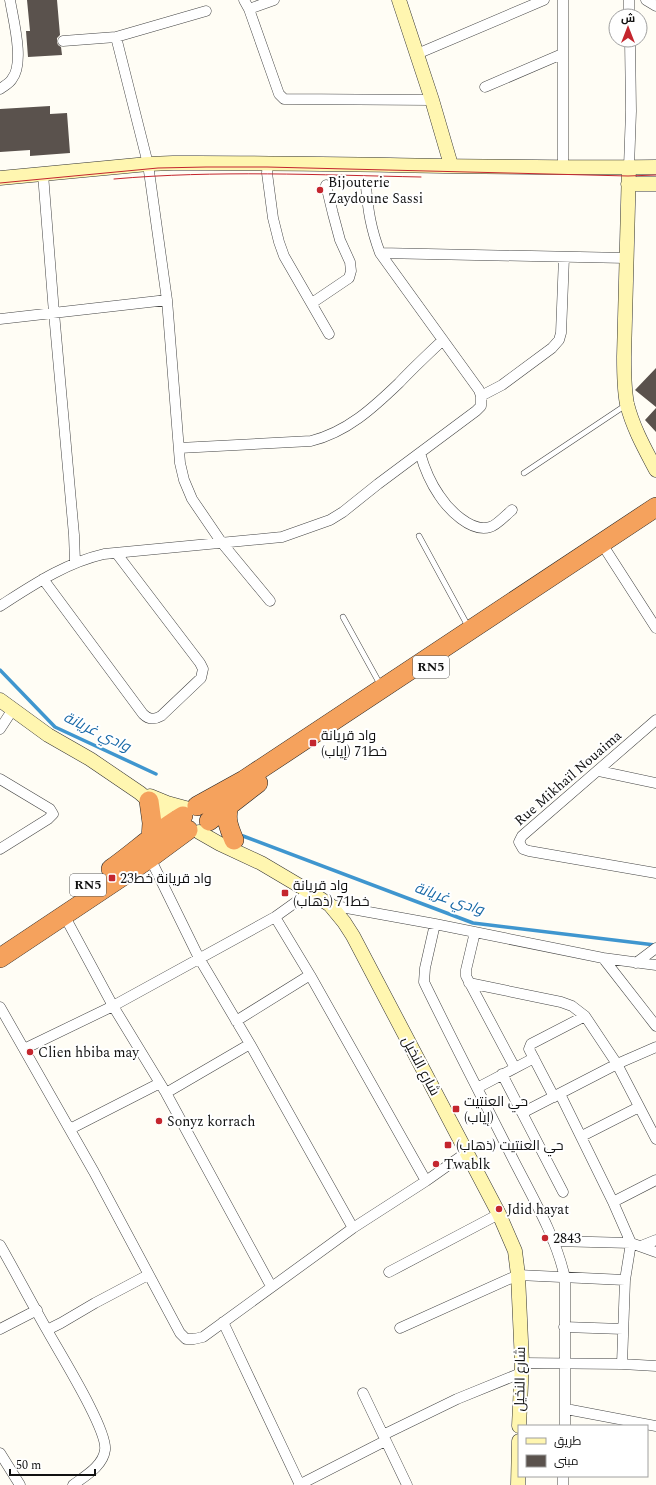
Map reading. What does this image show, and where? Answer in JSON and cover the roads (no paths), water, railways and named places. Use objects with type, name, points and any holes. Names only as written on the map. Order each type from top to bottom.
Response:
[{"type":"highway","name":"RN5","points":[[0,944],[130,856],[151,839],[190,820],[229,806],[255,785],[604,548],[656,507]]},
{"type":"highway","name":"RN5","points":[[0,958],[150,858],[190,820],[244,780],[470,631],[656,517]]},
{"type":"highway","points":[[145,797],[152,823],[151,839]]},
{"type":"highway","points":[[229,806],[227,822],[234,840]]},
{"type":"main road","points":[[399,0],[432,100],[451,165]]},
{"type":"main road","points":[[0,178],[148,164],[268,163],[562,168],[656,167]]},
{"type":"main road","points":[[629,167],[624,386],[627,405],[639,437],[656,470]]},
{"type":"main road","points":[[628,184],[656,184]]},
{"type":"main road","points":[[0,700],[48,735],[90,759],[145,797],[234,840],[261,863]]},
{"type":"main road","points":[[145,797],[167,803],[190,820]]},
{"type":"main road","name":"شارع النخيل","points":[[190,820],[220,844],[261,863],[330,905],[353,936],[499,1214],[514,1251],[518,1275],[521,1368],[519,1425]]},
{"type":"main road","points":[[516,1484],[518,1455]]},
{"type":"street","points":[[0,89],[12,79],[17,69],[18,52],[10,0]]},
{"type":"street","points":[[274,0],[246,4],[279,94],[284,99],[432,100]]},
{"type":"street","points":[[417,54],[544,0]]},
{"type":"street","points":[[562,168],[563,0]]},
{"type":"street","points":[[646,0],[656,6]]},
{"type":"street","points":[[63,41],[116,37],[206,11]]},
{"type":"street","points":[[116,37],[148,164],[167,300],[180,463],[184,480],[192,499],[222,543],[270,602]]},
{"type":"street","points":[[629,167],[631,111],[630,48]]},
{"type":"street","points":[[485,87],[562,54]]},
{"type":"street","points":[[268,163],[267,173],[273,218],[279,242],[284,256],[329,334]]},
{"type":"street","points":[[43,174],[76,562]]},
{"type":"street","points":[[312,303],[349,278],[351,271],[350,262],[340,240],[326,185]]},
{"type":"street","points":[[0,606],[43,579],[76,562],[104,554],[117,554],[282,537],[330,520],[343,512],[476,411],[480,406],[481,396],[478,390],[380,253],[371,229],[366,186]]},
{"type":"street","points":[[380,253],[626,258]]},
{"type":"street","points":[[481,396],[502,385],[552,348],[559,340],[561,333],[564,257]]},
{"type":"street","points":[[0,319],[167,300]]},
{"type":"street","points":[[179,448],[311,441],[323,438],[353,423],[371,410],[443,340]]},
{"type":"street","points":[[420,453],[424,468],[438,495],[453,512],[469,524],[477,527],[491,527],[512,510]]},
{"type":"street","points":[[604,548],[656,628]]},
{"type":"street","points":[[43,579],[143,714],[147,718],[156,719],[201,678],[203,669],[117,554]]},
{"type":"street","points":[[0,729],[13,709]]},
{"type":"street","name":"Rue Mikhaïl Nouaima","points":[[656,720],[599,771],[522,836],[519,842],[523,849],[529,851],[656,873]]},
{"type":"street","points":[[599,771],[656,783]]},
{"type":"street","points":[[0,779],[50,809],[53,814],[48,819],[0,849]]},
{"type":"street","points":[[150,858],[199,958],[250,1044],[353,1228]]},
{"type":"street","points":[[24,1049],[113,1006],[275,917],[310,892]]},
{"type":"street","points":[[330,905],[435,924],[603,958],[656,965]]},
{"type":"street","points":[[64,916],[113,1006],[166,1093],[271,1286]]},
{"type":"street","points":[[275,917],[310,975],[426,1181]]},
{"type":"street","points":[[435,924],[425,968],[424,982],[530,1191],[553,1241],[565,1278],[564,1327],[566,1425]]},
{"type":"street","points":[[475,932],[466,970],[469,983],[515,1068]]},
{"type":"street","points":[[636,963],[656,948]]},
{"type":"street","points":[[603,958],[656,1026]]},
{"type":"street","points":[[236,1021],[310,975]]},
{"type":"street","points":[[469,983],[561,1002],[572,1006],[585,1016],[617,1064],[656,1139]]},
{"type":"street","points":[[0,1006],[94,1172],[180,1333],[186,1339],[194,1339],[203,1336],[353,1228],[426,1181],[466,1152]]},
{"type":"street","points":[[585,1016],[531,1044],[529,1049],[582,1136],[631,1243],[625,1280],[622,1364]]},
{"type":"street","points":[[166,1093],[250,1044]]},
{"type":"street","points":[[522,1113],[617,1064],[656,1047]]},
{"type":"street","points":[[477,1088],[534,1058]]},
{"type":"street","points":[[502,1074],[563,1192]]},
{"type":"street","points":[[70,1129],[160,1083]]},
{"type":"street","points":[[582,1136],[639,1107]]},
{"type":"street","points":[[613,1202],[656,1180]]},
{"type":"street","points":[[389,1272],[499,1214]]},
{"type":"street","points":[[642,1246],[656,1240]]},
{"type":"street","points":[[553,1241],[631,1243],[656,1252]]},
{"type":"street","points":[[0,1245],[78,1385],[100,1428],[104,1441],[105,1449],[98,1465],[73,1485]]},
{"type":"street","points":[[47,1330],[148,1274]]},
{"type":"street","points":[[400,1328],[518,1275],[625,1280]]},
{"type":"street","points":[[0,1330],[37,1310]]},
{"type":"street","points":[[223,1322],[300,1485],[457,1399],[521,1368],[565,1363],[656,1366]]},
{"type":"street","points":[[564,1327],[623,1328]]},
{"type":"street","points":[[363,1393],[407,1485]]},
{"type":"street","points":[[566,1408],[656,1426]]},
{"type":"street","points":[[0,1453],[20,1485]]},
{"type":"lane","points":[[524,473],[627,405]]},
{"type":"lane","points":[[419,536],[470,631]]},
{"type":"lane","points":[[343,617],[383,688]]},
{"type":"waterway","name":"وادي غريانة","points":[[0,670],[55,727],[156,774]]},
{"type":"waterway","name":"وادي غريانة","points":[[243,836],[473,923],[655,945]]},
{"type":"tram line","points":[[0,183],[158,168],[206,167],[267,167],[628,176],[656,175]]},
{"type":"tram line","points":[[114,179],[152,176],[229,174],[306,174],[421,177]]},
{"type":"place","name":"Bijouterie Zaydoune Sassi","points":[[320,190]]},
{"type":"place","name":"واد قريانة خط71 (إياب)","points":[[313,743]]},
{"type":"place","name":"واد قريانة خط23","points":[[112,878]]},
{"type":"place","name":"واد قريانة خط71 (ذهاب)","points":[[285,893]]},
{"type":"place","name":"Clien hbiba may","points":[[30,1052]]},
{"type":"place","name":"حي العنتيت (إياب)","points":[[456,1109]]},
{"type":"place","name":"Sonyz korrach","points":[[159,1121]]},
{"type":"place","name":"حي العنتيت (ذهاب)","points":[[448,1145]]},
{"type":"place","name":"Twablk","points":[[436,1164]]},
{"type":"place","name":"Jdid hayat","points":[[499,1209]]},
{"type":"place","name":"2843","points":[[545,1238]]}]
